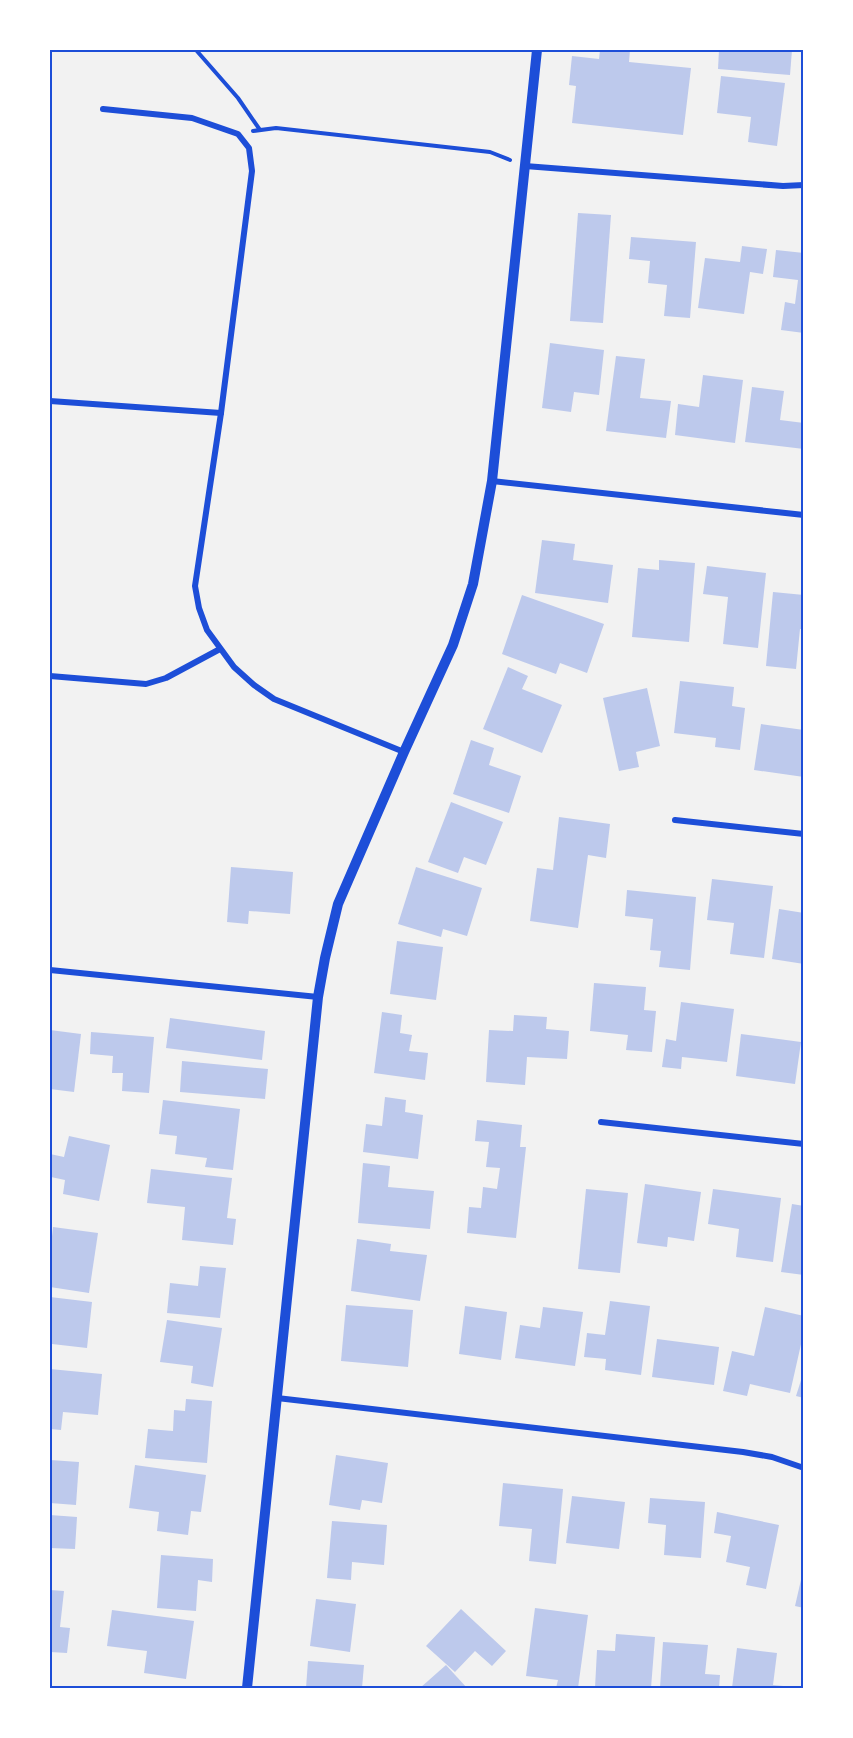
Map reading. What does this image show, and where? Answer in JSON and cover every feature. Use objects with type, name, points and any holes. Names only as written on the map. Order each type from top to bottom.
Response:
[{"type":"street","points":[[247,1689],[318,997],[338,904],[444,665],[463,618],[473,584],[492,481],[537,50]]},
{"type":"street","points":[[103,109],[192,118],[238,134],[249,148],[252,171],[221,413],[195,586],[207,630],[234,667],[274,699],[404,752]]},
{"type":"street","points":[[525,166],[783,186],[804,185]]},
{"type":"street","points":[[50,401],[221,413]]},
{"type":"street","points":[[492,481],[804,515]]},
{"type":"street","points":[[50,676],[146,684],[166,678],[220,649]]},
{"type":"street","points":[[675,820],[804,834]]},
{"type":"street","points":[[50,970],[318,997]]},
{"type":"street","points":[[601,1122],[804,1144]]},
{"type":"street","points":[[277,1398],[743,1452],[772,1457],[804,1468]]},
{"type":"path","points":[[195,50],[238,98],[260,130]]},
{"type":"path","points":[[238,134],[276,128],[490,152],[525,166]]},
{"type":"building","points":[[600,50],[630,50],[629,62],[691,68],[683,135],[572,123],[576,86],[569,85],[572,56],[599,59]]},
{"type":"building","points":[[719,50],[792,50],[790,75],[718,69]]},
{"type":"building","points":[[721,76],[785,83],[777,146],[748,142],[751,117],[717,113]]},
{"type":"building","points":[[578,213],[611,215],[603,323],[570,321]]},
{"type":"building","points":[[631,237],[696,242],[690,318],[664,316],[667,285],[648,283],[650,261],[629,259]]},
{"type":"building","points":[[742,246],[767,249],[763,274],[750,272],[744,314],[698,308],[705,258],[740,262]]},
{"type":"building","points":[[776,250],[804,253],[804,333],[781,330],[785,302],[795,304],[798,280],[773,277]]},
{"type":"building","points":[[550,343],[604,350],[599,395],[574,392],[571,412],[542,408]]},
{"type":"building","points":[[616,356],[645,359],[640,398],[671,401],[666,438],[606,431]]},
{"type":"building","points":[[703,375],[743,380],[735,443],[675,435],[678,404],[699,407]]},
{"type":"building","points":[[752,387],[784,391],[780,420],[804,423],[804,449],[745,442]]},
{"type":"building","points":[[542,540],[575,544],[573,560],[613,565],[608,603],[535,593]]},
{"type":"building","points":[[659,560],[695,563],[689,642],[632,637],[638,568],[659,570]]},
{"type":"building","points":[[707,566],[766,573],[758,648],[723,644],[728,597],[703,594]]},
{"type":"building","points":[[773,592],[804,595],[804,629],[800,629],[796,669],[766,666]]},
{"type":"building","points":[[522,595],[604,624],[587,673],[560,663],[556,674],[502,654]]},
{"type":"building","points":[[508,667],[528,676],[522,689],[562,705],[542,753],[483,729]]},
{"type":"building","points":[[680,681],[734,687],[732,706],[745,708],[740,750],[715,747],[716,738],[674,733]]},
{"type":"building","points":[[647,688],[660,746],[636,752],[639,767],[619,771],[603,698]]},
{"type":"building","points":[[761,724],[804,730],[804,777],[754,770]]},
{"type":"building","points":[[471,740],[494,748],[489,765],[521,776],[509,813],[453,794]]},
{"type":"building","points":[[451,802],[503,822],[486,865],[464,857],[458,873],[428,862]]},
{"type":"building","points":[[559,817],[610,824],[606,858],[588,855],[578,928],[530,921],[537,868],[553,870]]},
{"type":"building","points":[[231,867],[293,872],[290,914],[249,911],[248,924],[227,922]]},
{"type":"building","points":[[416,867],[482,888],[467,936],[443,929],[441,937],[398,924]]},
{"type":"building","points":[[712,879],[773,886],[764,958],[730,954],[734,923],[707,920]]},
{"type":"building","points":[[627,890],[696,897],[690,970],[659,967],[661,951],[650,950],[653,919],[625,916]]},
{"type":"building","points":[[779,909],[804,913],[804,964],[772,959]]},
{"type":"building","points":[[397,941],[443,947],[436,1000],[390,994]]},
{"type":"building","points":[[594,983],[646,987],[644,1010],[656,1011],[652,1052],[626,1050],[628,1035],[590,1031]]},
{"type":"building","points":[[681,1002],[734,1009],[727,1062],[682,1057],[681,1069],[662,1067],[666,1039],[676,1041]]},
{"type":"building","points":[[382,1012],[402,1015],[400,1033],[412,1035],[409,1051],[428,1053],[425,1080],[374,1073]]},
{"type":"building","points":[[514,1015],[547,1017],[546,1029],[569,1031],[567,1059],[527,1057],[525,1085],[486,1082],[489,1030],[513,1031]]},
{"type":"building","points":[[170,1018],[265,1031],[262,1060],[166,1048]]},
{"type":"building","points":[[50,1030],[81,1034],[74,1092],[50,1089]]},
{"type":"building","points":[[91,1032],[154,1037],[149,1093],[122,1091],[123,1073],[112,1073],[113,1056],[90,1054]]},
{"type":"building","points":[[741,1034],[801,1042],[795,1084],[736,1076]]},
{"type":"building","points":[[182,1061],[268,1069],[265,1099],[180,1092]]},
{"type":"building","points":[[385,1097],[406,1100],[405,1112],[423,1115],[418,1159],[363,1152],[366,1124],[382,1126]]},
{"type":"building","points":[[163,1100],[240,1109],[233,1170],[205,1167],[207,1158],[175,1154],[177,1136],[159,1134]]},
{"type":"building","points":[[477,1120],[522,1125],[520,1147],[526,1147],[516,1238],[467,1233],[469,1207],[481,1208],[483,1187],[497,1189],[500,1168],[486,1167],[489,1142],[475,1141]]},
{"type":"building","points":[[69,1136],[110,1145],[99,1201],[63,1194],[65,1180],[51,1177],[50,1182],[50,1154],[64,1157]]},
{"type":"building","points":[[363,1163],[390,1166],[388,1187],[434,1191],[430,1229],[358,1223]]},
{"type":"building","points":[[151,1169],[232,1178],[227,1218],[236,1219],[233,1245],[182,1240],[185,1207],[147,1203]]},
{"type":"building","points":[[645,1184],[701,1192],[694,1241],[668,1237],[667,1247],[637,1243]]},
{"type":"building","points":[[586,1189],[628,1193],[620,1273],[578,1269]]},
{"type":"building","points":[[713,1189],[781,1198],[773,1262],[736,1257],[739,1229],[708,1224]]},
{"type":"building","points":[[792,1204],[804,1206],[804,1275],[781,1272]]},
{"type":"building","points":[[53,1227],[98,1233],[89,1293],[50,1287]]},
{"type":"building","points":[[357,1239],[391,1244],[390,1251],[427,1255],[420,1301],[351,1291]]},
{"type":"building","points":[[200,1266],[226,1268],[220,1318],[167,1313],[170,1283],[198,1286]]},
{"type":"building","points":[[50,1297],[92,1302],[87,1348],[52,1344],[50,1354]]},
{"type":"building","points":[[610,1301],[650,1306],[641,1375],[605,1370],[606,1359],[584,1357],[587,1333],[605,1335]]},
{"type":"building","points":[[346,1305],[413,1310],[408,1367],[341,1361]]},
{"type":"building","points":[[465,1306],[507,1312],[501,1360],[459,1354]]},
{"type":"building","points":[[543,1307],[583,1312],[575,1366],[515,1358],[520,1325],[540,1328]]},
{"type":"building","points":[[765,1307],[804,1316],[804,1331],[790,1393],[750,1384],[747,1396],[723,1391],[732,1351],[754,1356]]},
{"type":"building","points":[[167,1320],[222,1328],[213,1387],[191,1383],[193,1366],[160,1362]]},
{"type":"building","points":[[657,1339],[719,1347],[714,1385],[652,1377]]},
{"type":"building","points":[[50,1369],[102,1374],[98,1415],[63,1412],[61,1430],[50,1429]]},
{"type":"building","points":[[804,1374],[804,1398],[796,1396]]},
{"type":"building","points":[[186,1399],[212,1401],[207,1463],[145,1458],[148,1429],[173,1431],[174,1410],[185,1411]]},
{"type":"building","points":[[336,1455],[388,1463],[382,1503],[362,1500],[360,1510],[329,1505]]},
{"type":"building","points":[[50,1460],[79,1462],[76,1505],[50,1503]]},
{"type":"building","points":[[135,1465],[206,1475],[201,1512],[191,1511],[188,1535],[157,1531],[159,1512],[129,1508]]},
{"type":"building","points":[[503,1483],[563,1489],[556,1564],[529,1561],[532,1529],[499,1526]]},
{"type":"building","points":[[572,1496],[625,1502],[619,1549],[566,1543]]},
{"type":"building","points":[[650,1498],[705,1502],[701,1558],[664,1555],[666,1525],[648,1523]]},
{"type":"building","points":[[717,1512],[779,1525],[766,1589],[746,1585],[750,1567],[726,1562],[731,1536],[714,1533]]},
{"type":"building","points":[[50,1515],[77,1517],[75,1549],[50,1548]]},
{"type":"building","points":[[332,1521],[387,1525],[384,1565],[352,1562],[351,1580],[327,1578]]},
{"type":"building","points":[[161,1555],[213,1559],[212,1582],[198,1580],[196,1611],[157,1608]]},
{"type":"building","points":[[804,1571],[804,1608],[795,1606]]},
{"type":"building","points":[[50,1590],[64,1591],[60,1627],[70,1628],[67,1653],[50,1652]]},
{"type":"building","points":[[316,1599],[356,1604],[350,1652],[310,1646]]},
{"type":"building","points":[[535,1608],[588,1615],[578,1688],[556,1688],[558,1680],[526,1676]]},
{"type":"building","points":[[461,1609],[506,1651],[492,1666],[475,1651],[455,1672],[426,1646]]},
{"type":"building","points":[[112,1610],[194,1621],[186,1679],[144,1673],[147,1651],[107,1646]]},
{"type":"building","points":[[616,1634],[655,1637],[651,1688],[595,1688],[597,1650],[615,1651]]},
{"type":"building","points":[[663,1642],[708,1645],[705,1674],[720,1675],[719,1688],[660,1688]]},
{"type":"building","points":[[737,1648],[777,1653],[773,1685],[794,1688],[732,1688]]},
{"type":"building","points":[[308,1661],[364,1665],[362,1688],[306,1688]]},
{"type":"building","points":[[446,1665],[467,1688],[420,1688]]}]
